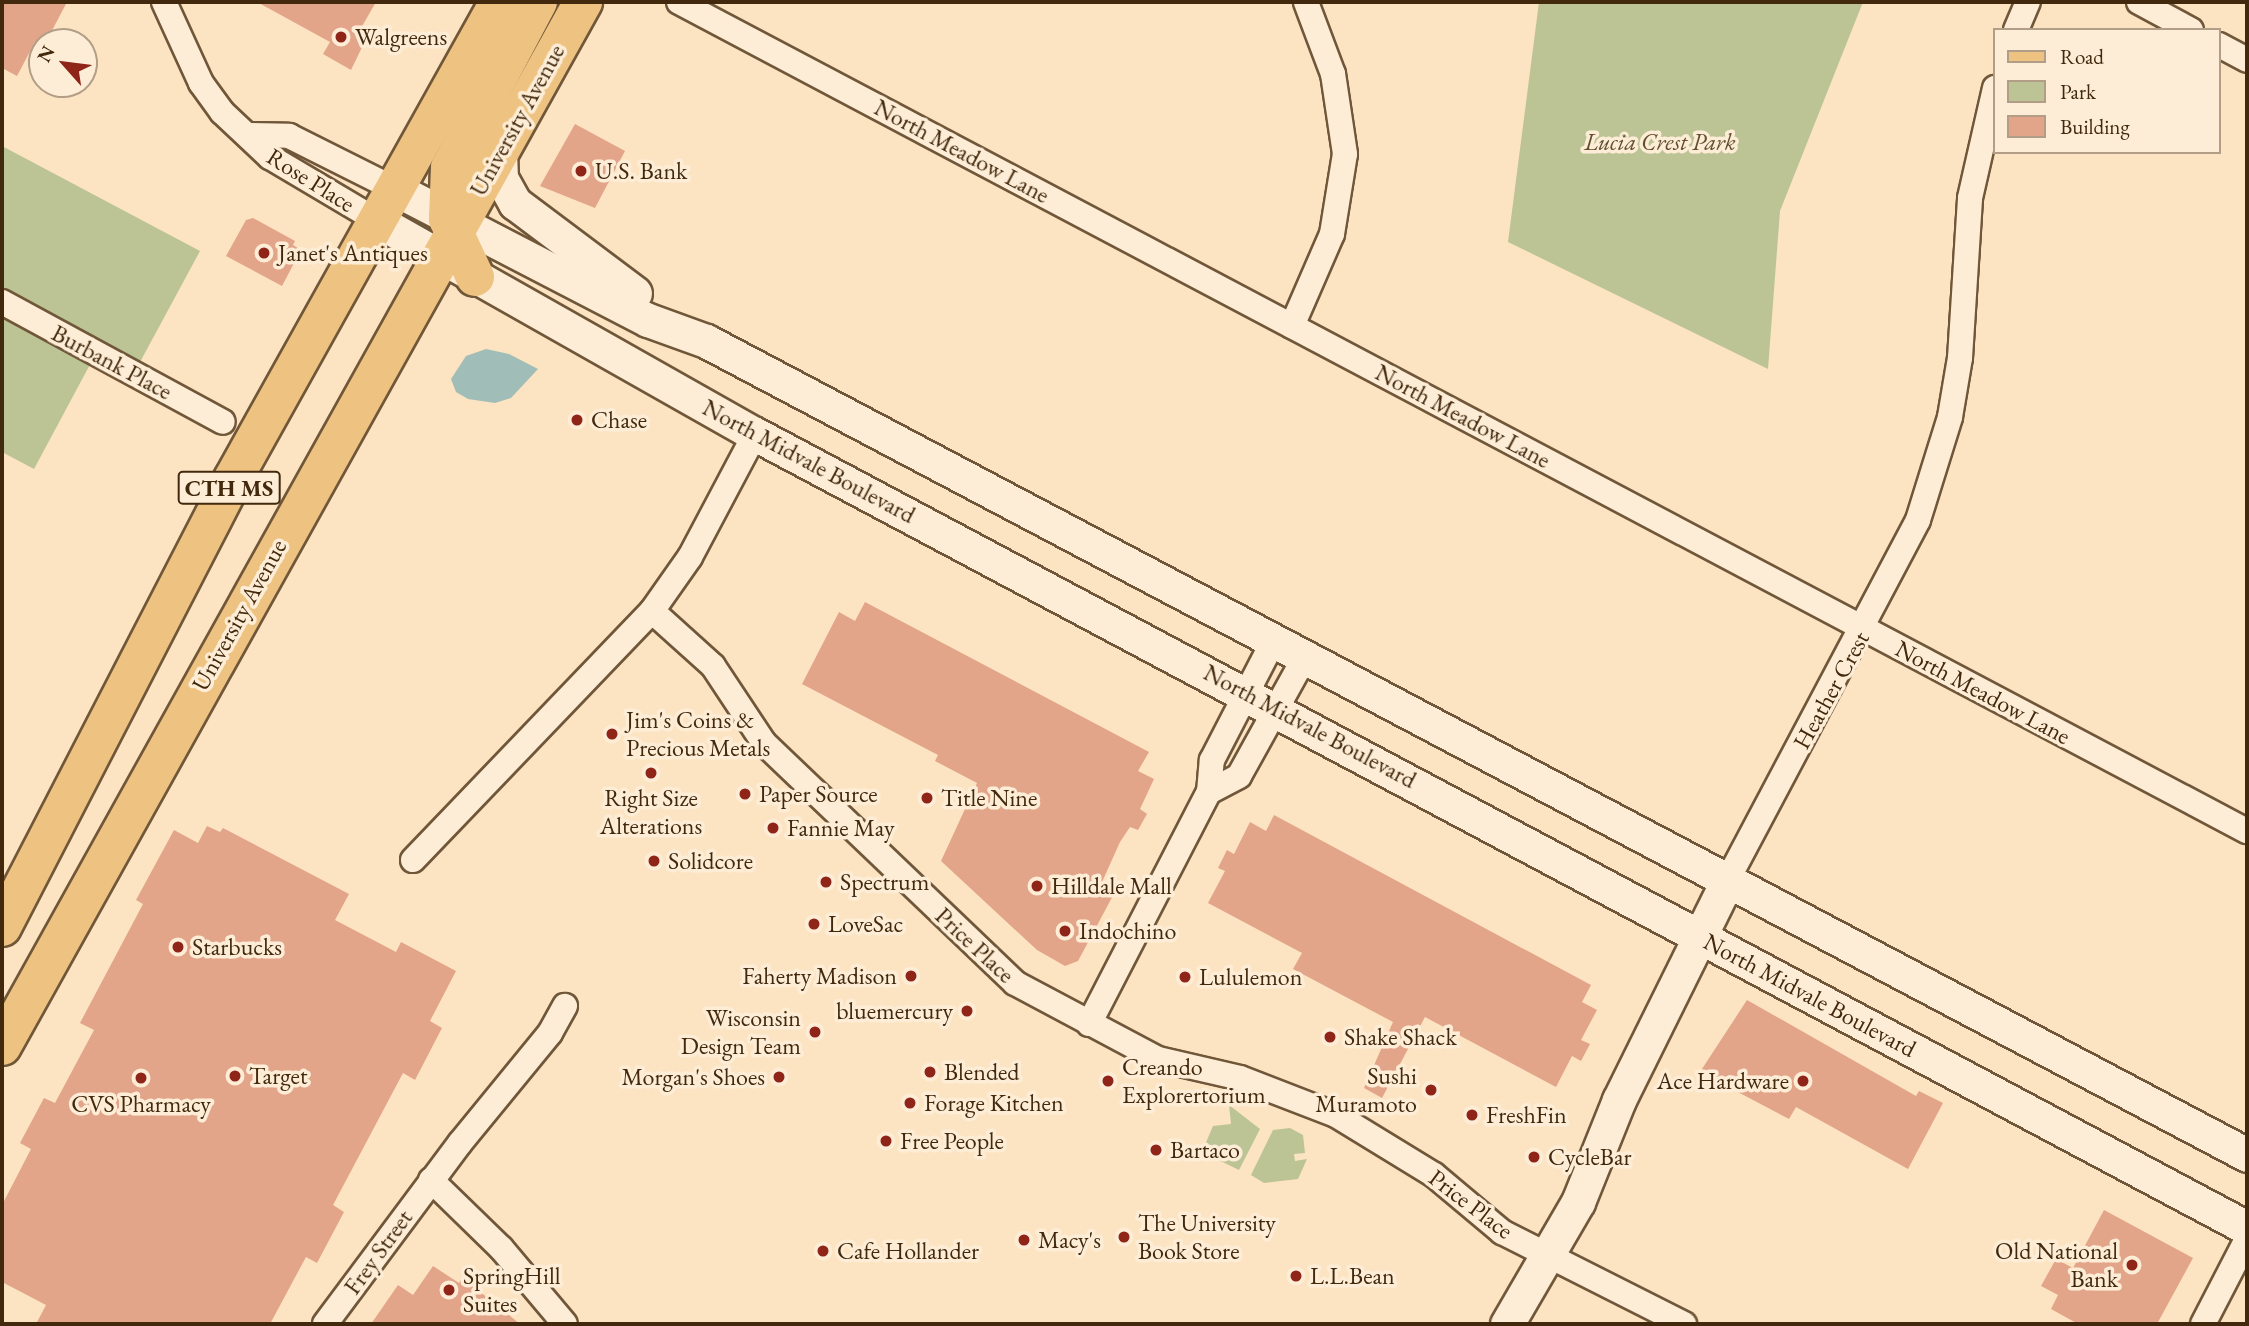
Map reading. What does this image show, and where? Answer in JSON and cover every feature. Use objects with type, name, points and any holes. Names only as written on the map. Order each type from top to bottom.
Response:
[{"type":"main road","name":"CTH MS","points":[[2,927],[165,608],[384,204],[499,2]]},
{"type":"main road","points":[[475,277],[450,234],[447,186],[458,148],[538,2]]},
{"type":"main road","name":"University Avenue","points":[[2,1046],[450,234],[583,2]]},
{"type":"main road","points":[[500,151],[501,178],[515,203],[602,273],[706,341],[2247,1155]]},
{"type":"main road","points":[[384,204],[648,320],[706,341]]},
{"type":"main road","name":"North Midvale Boulevard","points":[[475,277],[755,433],[1278,709],[2247,1228]]},
{"type":"main road","name":"Heather Crest","points":[[1507,1324],[1596,1165],[1619,1100],[1727,881]]},
{"type":"street","name":"Rose Place","points":[[164,2],[211,100],[279,162],[384,204]]},
{"type":"street","name":"North Meadow Lane","points":[[679,2],[2247,831]]},
{"type":"street","points":[[1292,326],[1332,234],[1345,154],[1333,74],[1306,2]]},
{"type":"street","points":[[2017,28],[2028,2]]},
{"type":"street","points":[[2139,2],[2187,28]]},
{"type":"street","points":[[2221,46],[2247,60]]},
{"type":"street","name":"Heather Crest","points":[[1727,881],[1865,628],[1918,520],[1950,417],[1960,358],[1970,198],[1994,92]]},
{"type":"street","name":"Rose Place","points":[[250,135],[289,136],[384,204]]},
{"type":"street","name":"Burbank Place","points":[[2,302],[223,422]]},
{"type":"street","points":[[413,860],[652,611],[690,557],[755,433]]},
{"type":"street","name":"Price Place","points":[[652,611],[713,666],[764,743],[998,970],[1089,1024],[1158,1059],[1240,1078],[1336,1115],[1434,1175],[1502,1231],[1684,1324]]},
{"type":"street","points":[[1089,1024],[1209,792],[1212,761],[1273,640]]},
{"type":"street","points":[[1209,792],[1239,776],[1305,657]]},
{"type":"street","name":"Frey Street","points":[[325,1324],[431,1180],[550,1033],[565,1006]]},
{"type":"street","points":[[431,1180],[501,1248],[565,1324]]},
{"type":"street","points":[[2203,1324],[2247,1239]]},
{"type":"green space","name":"Lucia Crest Park","points":[[1539,2],[1863,2],[1780,211],[1768,369],[1508,242]]},
{"type":"green space","points":[[2,146],[200,251],[139,364],[101,344],[34,469],[2,452]]},
{"type":"green space","points":[[1229,1105],[1260,1129],[1239,1170],[1202,1152],[1213,1126],[1231,1124]]},
{"type":"green space","points":[[1290,1128],[1303,1135],[1305,1153],[1294,1154],[1295,1161],[1307,1159],[1298,1179],[1264,1183],[1251,1175],[1273,1130]]},
{"type":"water","points":[[486,349],[509,354],[538,369],[511,398],[495,403],[468,399],[456,392],[451,379],[466,356]]},
{"type":"building","points":[[2,2],[67,2],[53,28],[28,28],[28,55],[17,76],[2,68]]},
{"type":"building","name":"Walgreens","points":[[257,2],[376,2],[357,35],[366,39],[351,70],[323,54],[330,42]]},
{"type":"building","name":"U.S. Bank","points":[[575,124],[625,151],[595,208],[540,186]]},
{"type":"building","name":"Janet's Antiques","points":[[253,218],[295,241],[293,245],[301,250],[282,286],[226,256],[246,220]]},
{"type":"building","points":[[865,602],[1149,752],[1138,771],[1154,779],[1140,809],[1147,814],[1138,830],[1130,827],[1120,842],[1102,882],[1116,890],[1078,961],[1065,966],[1037,950],[941,861],[977,783],[935,761],[938,755],[802,684],[839,612],[855,621]]},
{"type":"building","points":[[1274,815],[1591,985],[1582,1002],[1597,1010],[1581,1040],[1590,1044],[1581,1061],[1572,1056],[1556,1087],[1425,1017],[1382,1098],[1364,1088],[1393,1022],[1293,969],[1302,953],[1208,903],[1225,871],[1218,868],[1227,850],[1234,854],[1250,822],[1266,831]]},
{"type":"building","name":"Target","points":[[207,826],[220,832],[223,828],[349,894],[335,920],[396,952],[401,942],[456,971],[430,1021],[442,1028],[415,1080],[403,1073],[333,1205],[344,1212],[317,1263],[306,1257],[270,1324],[36,1324],[46,1305],[2,1282],[2,1205],[31,1149],[20,1143],[44,1098],[55,1103],[94,1030],[80,1023],[143,904],[136,900],[174,830],[198,843]]},
{"type":"building","name":"Ace Hardware","points":[[1747,1000],[1916,1096],[1919,1091],[1943,1103],[1908,1169],[1796,1107],[1789,1119],[1700,1072]]},
{"type":"building","name":"Old National Bank","points":[[2104,1210],[2193,1258],[2157,1324],[2078,1324],[2051,1309],[2058,1295],[2041,1286],[2056,1259],[2073,1268]]},
{"type":"building","name":"SpringHill Suites","points":[[433,1266],[459,1283],[462,1277],[520,1324],[371,1324],[398,1285],[413,1295]]},
{"type":"place","name":"Walgreens","points":[[341,37]]},
{"type":"place","name":"U.S. Bank","points":[[581,171]]},
{"type":"place","name":"Janet's Antiques","points":[[264,253]]},
{"type":"place","name":"Chase","points":[[577,420]]},
{"type":"place","name":"Jim's Coins & Precious Metals","points":[[612,734]]},
{"type":"place","name":"Right Size Alterations","points":[[651,773]]},
{"type":"place","name":"Paper Source","points":[[745,794]]},
{"type":"place","name":"Title Nine","points":[[927,798]]},
{"type":"place","name":"Fannie May","points":[[773,828]]},
{"type":"place","name":"Solidcore","points":[[654,861]]},
{"type":"place","name":"Spectrum","points":[[826,882]]},
{"type":"place","name":"Hilldale Mall","points":[[1037,886]]},
{"type":"place","name":"LoveSac","points":[[814,924]]},
{"type":"place","name":"Indochino","points":[[1065,931]]},
{"type":"place","name":"Starbucks","points":[[178,947]]},
{"type":"place","name":"Faherty Madison","points":[[911,976]]},
{"type":"place","name":"Lululemon","points":[[1185,977]]},
{"type":"place","name":"bluemercury","points":[[967,1011]]},
{"type":"place","name":"Wisconsin Design Team","points":[[815,1032]]},
{"type":"place","name":"Shake Shack","points":[[1330,1037]]},
{"type":"place","name":"Blended","points":[[930,1072]]},
{"type":"place","name":"Target","points":[[235,1076]]},
{"type":"place","name":"Morgan's Shoes","points":[[779,1077]]},
{"type":"place","name":"CVS Pharmacy","points":[[141,1078]]},
{"type":"place","name":"Creando Explorertorium","points":[[1108,1081]]},
{"type":"place","name":"Ace Hardware","points":[[1803,1081]]},
{"type":"place","name":"Sushi Muramoto","points":[[1431,1090]]},
{"type":"place","name":"Forage Kitchen","points":[[910,1103]]},
{"type":"place","name":"FreshFin","points":[[1472,1115]]},
{"type":"place","name":"Free People","points":[[886,1141]]},
{"type":"place","name":"Bartaco","points":[[1156,1150]]},
{"type":"place","name":"CycleBar","points":[[1534,1157]]},
{"type":"place","name":"The University Book Store","points":[[1124,1237]]},
{"type":"place","name":"Macy's","points":[[1024,1240]]},
{"type":"place","name":"Cafe Hollander","points":[[823,1251]]},
{"type":"place","name":"Old National Bank","points":[[2132,1265]]},
{"type":"place","name":"L.L.Bean","points":[[1296,1276]]},
{"type":"place","name":"SpringHill Suites","points":[[449,1290]]}]
